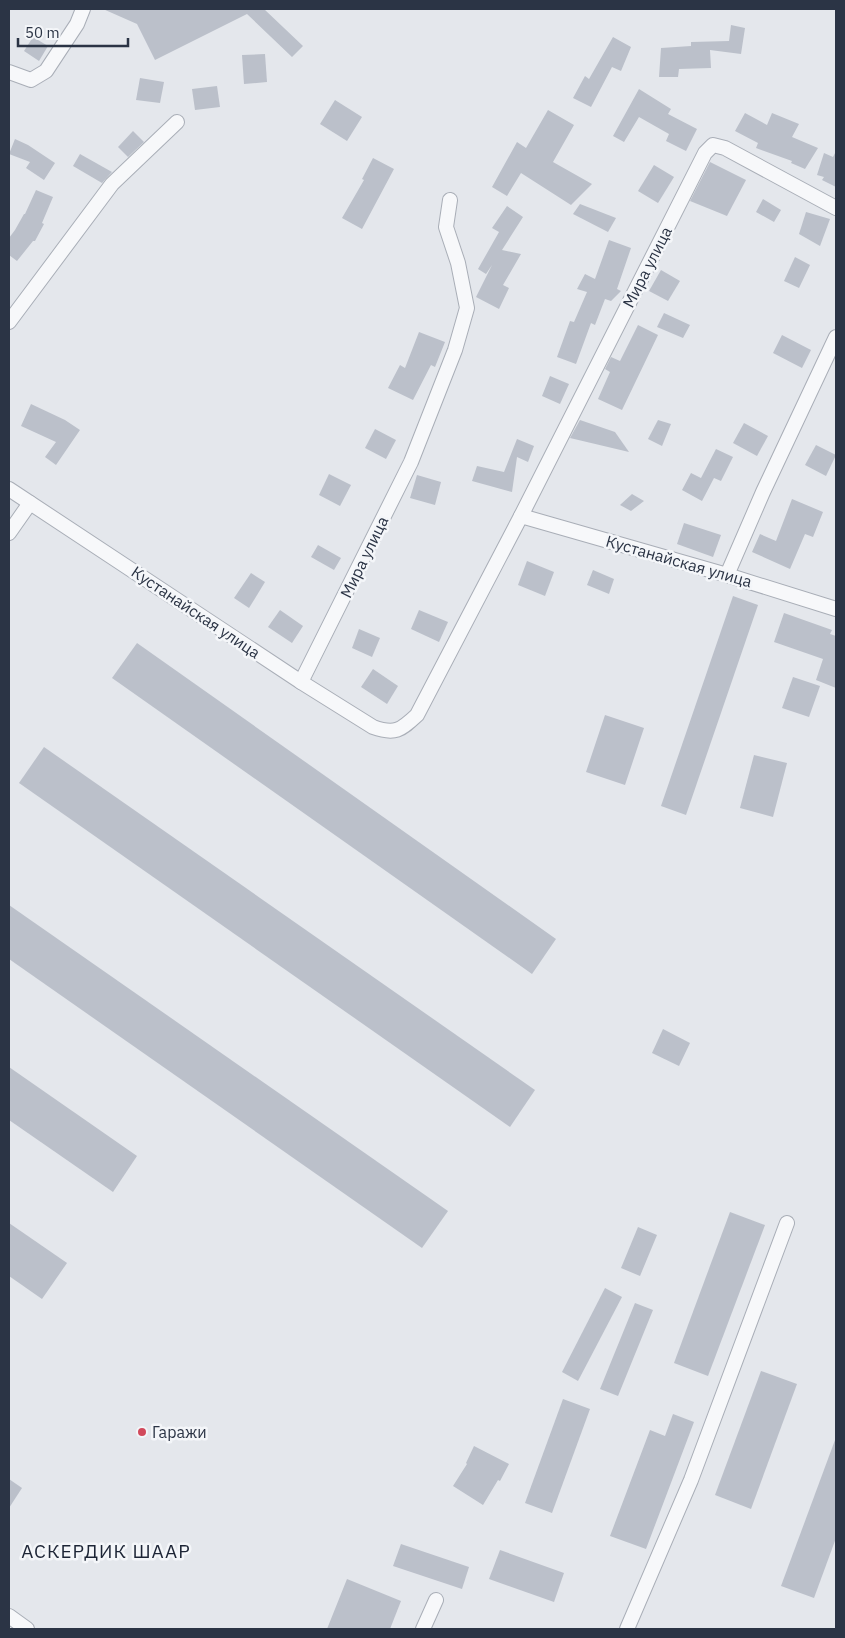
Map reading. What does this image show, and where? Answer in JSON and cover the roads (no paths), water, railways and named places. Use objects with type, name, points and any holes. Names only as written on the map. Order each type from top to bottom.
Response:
[{"type":"street","points":[[9,72],[31,80],[46,71],[77,24],[84,9]]},
{"type":"street","points":[[9,322],[112,184],[177,122]]},
{"type":"street","name":"Мира улица","points":[[521,516],[705,153],[714,145],[725,148],[836,208]]},
{"type":"street","name":"Мира улица","points":[[301,682],[411,462],[455,350],[467,308],[458,263],[446,227],[450,200]]},
{"type":"street","points":[[727,575],[836,337]]},
{"type":"street","name":"Кустанайская улица","points":[[9,489],[301,682],[373,727],[385,731],[403,728],[417,715],[521,516],[727,575],[836,609]]},
{"type":"street","points":[[9,533],[30,503]]},
{"type":"street","points":[[627,1629],[691,1480],[787,1222]]},
{"type":"street","points":[[423,1629],[436,1600]]},
{"type":"street","points":[[9,1616],[27,1629]]},
{"type":"place","name":"Гаражи","points":[[142,1432]]},
{"type":"district","name":"АСКЕРДИК ШААР","points":[[106,1551]]}]
